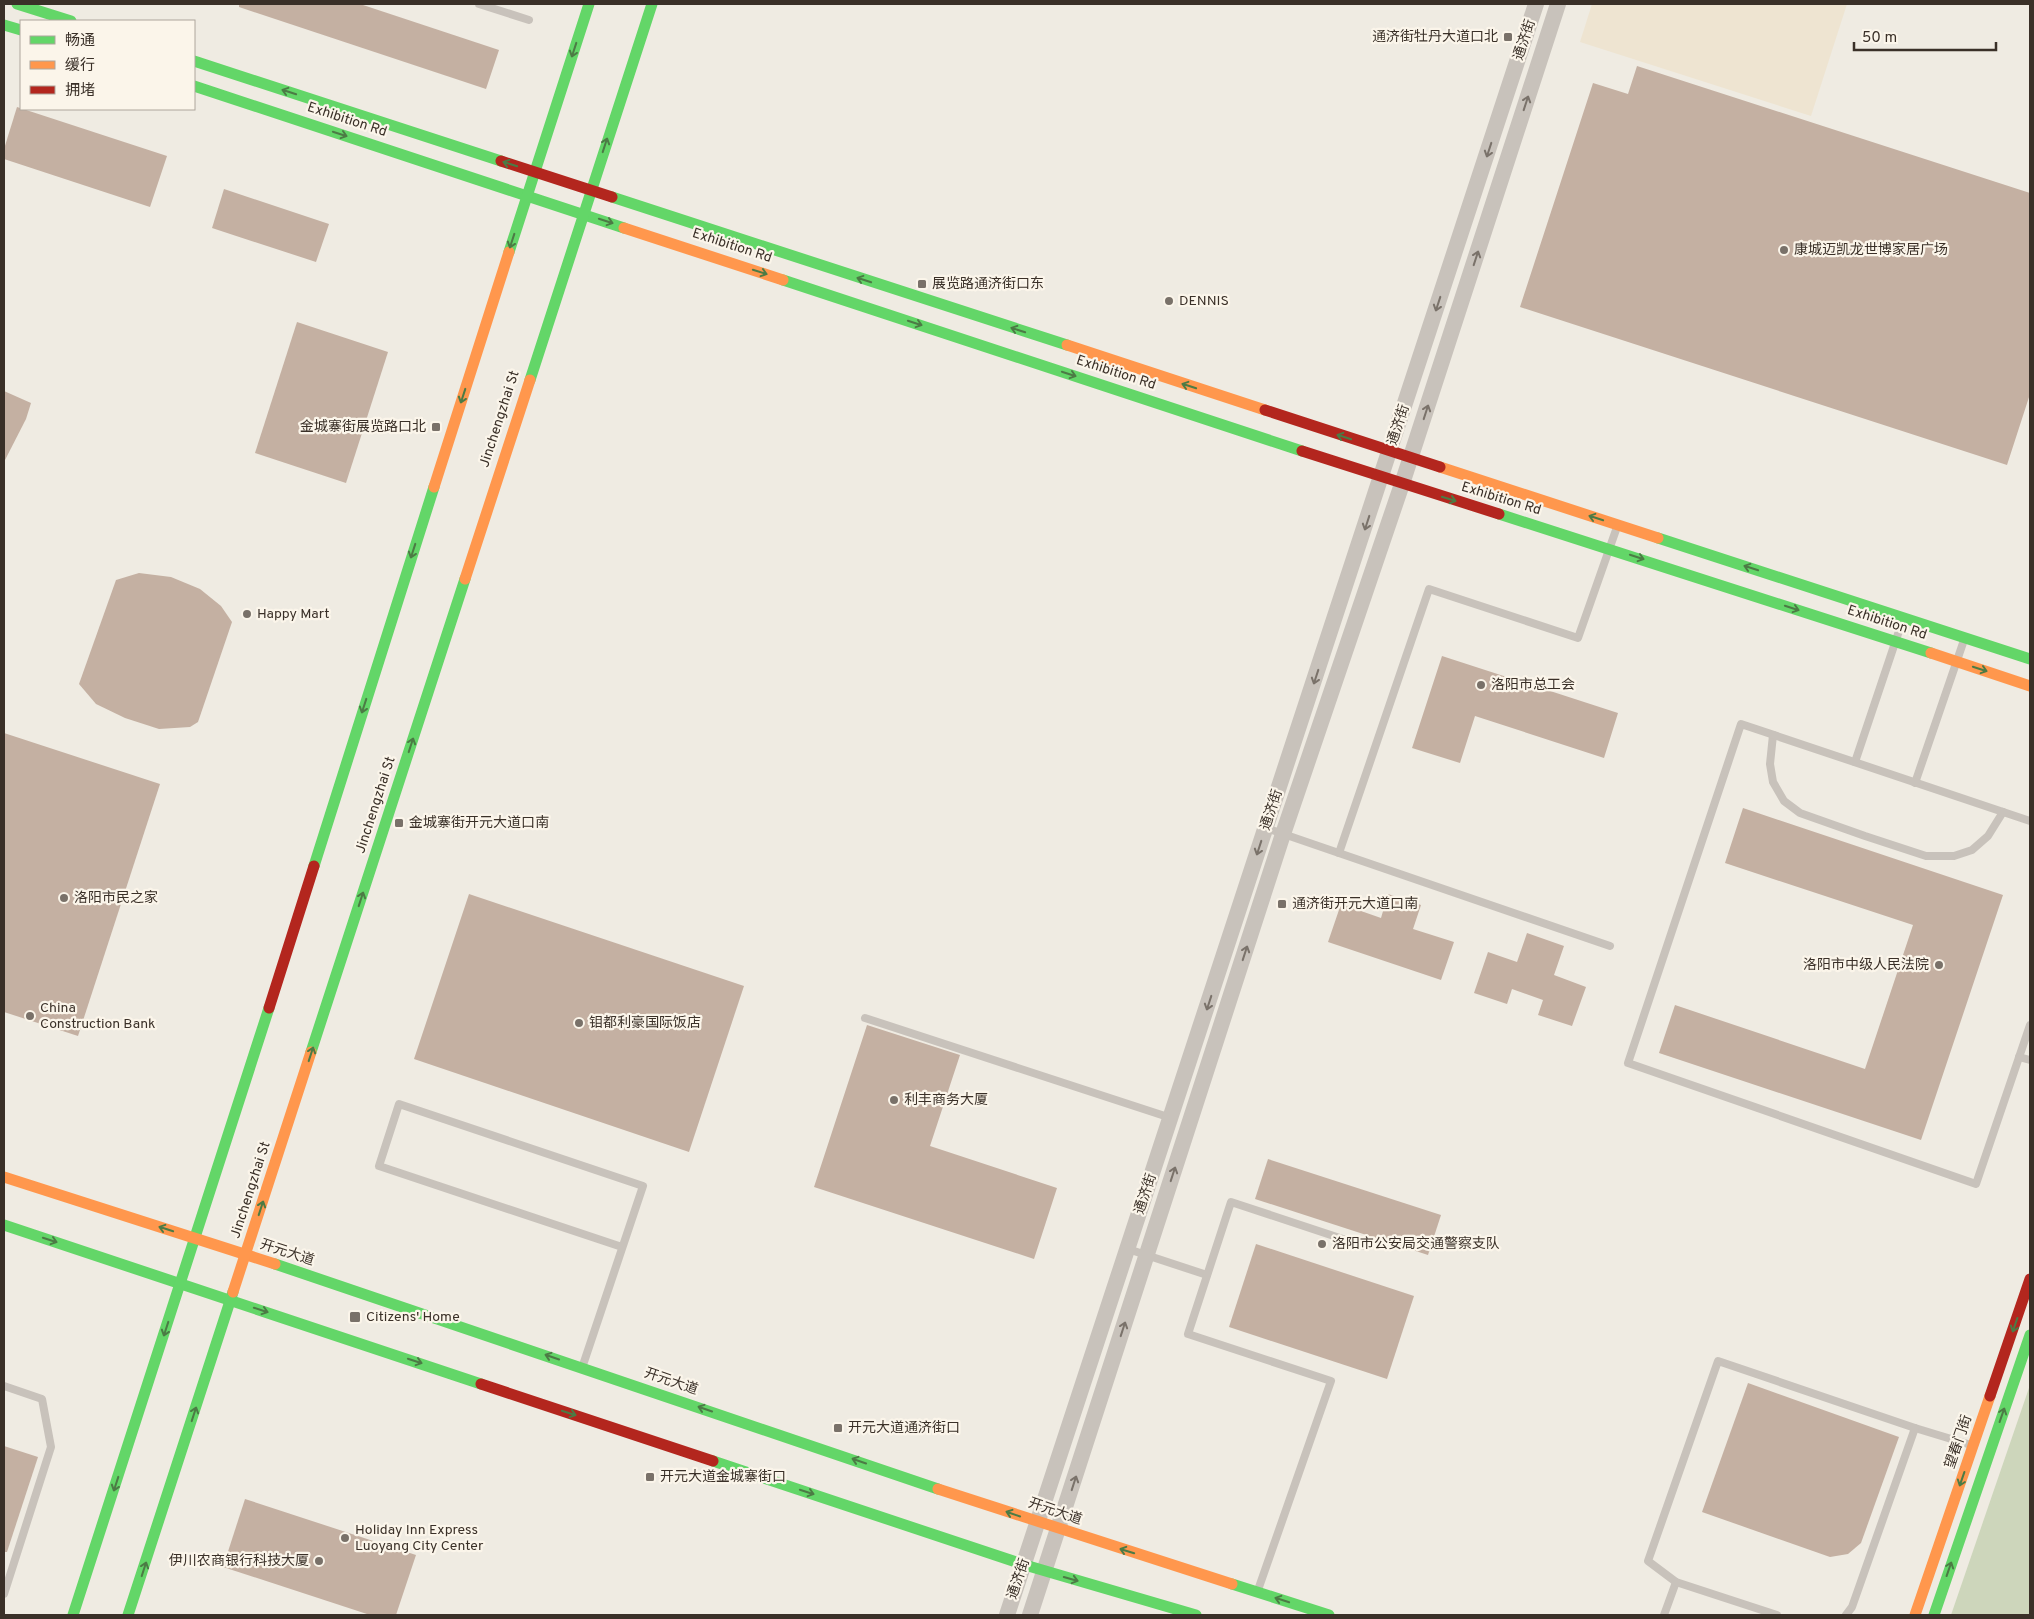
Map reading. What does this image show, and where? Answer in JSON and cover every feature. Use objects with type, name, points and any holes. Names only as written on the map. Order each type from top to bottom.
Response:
[{"type":"main road","points":[[17,4],[68,20]]},
{"type":"main road","points":[[72,1615],[182,1283],[589,4]]},
{"type":"main road","name":"Jinchengzhai St","points":[[128,1615],[582,213],[652,4]]},
{"type":"main road","points":[[4,24],[20,30]]},
{"type":"main road","name":"Exhibition Rd","points":[[195,61],[1410,459],[2030,659]]},
{"type":"main road","name":"Exhibition Rd","points":[[195,86],[527,194],[1402,484],[1610,548],[2030,686]]},
{"type":"main road","name":"开元大道","points":[[4,1177],[195,1238],[583,1367],[1059,1530],[1329,1615]]},
{"type":"main road","points":[[4,1225],[1024,1565],[1196,1615]]},
{"type":"main road","name":"望春门街","points":[[1915,1615],[2030,1279]]},
{"type":"main road","points":[[1934,1615],[2030,1335]]},
{"type":"street","name":"通济街","points":[[1007,1615],[1536,4]]},
{"type":"street","name":"通济街","points":[[1030,1615],[1046,1571],[1283,834],[1402,484],[1558,4]]},
{"type":"lane","points":[[479,4],[529,20]]},
{"type":"lane","points":[[1339,852],[1429,588],[1578,638],[1618,525]]},
{"type":"lane","points":[[1855,762],[1903,618]]},
{"type":"lane","points":[[1915,782],[1965,638]]},
{"type":"lane","points":[[2030,821],[1741,724],[1628,1063],[1976,1184],[2030,1025]]},
{"type":"lane","points":[[1773,735],[1770,764],[1773,782],[1784,801],[1800,813],[1865,836],[1926,856],[1954,856],[1972,850],[1988,836],[2003,812]]},
{"type":"lane","points":[[1266,828],[1610,946]]},
{"type":"lane","points":[[865,1018],[1171,1118]]},
{"type":"lane","points":[[2020,1057],[2030,1060]]},
{"type":"lane","points":[[583,1367],[643,1186],[399,1104],[379,1166],[622,1248]]},
{"type":"lane","points":[[1257,1592],[1331,1381],[1188,1334],[1231,1202],[1364,1246]]},
{"type":"lane","points":[[1128,1250],[1207,1275]]},
{"type":"lane","points":[[1776,1615],[1676,1582],[1648,1561],[1718,1362],[1990,1452]]},
{"type":"lane","points":[[4,1386],[42,1399],[51,1447],[4,1594]]},
{"type":"lane","points":[[1846,1615],[1852,1607],[1915,1428]]},
{"type":"lane","points":[[1664,1615],[1676,1582]]},
{"type":"green space","points":[[2030,1385],[2030,1615],[1951,1615]]},
{"type":"shaded area","points":[[1592,4],[1847,4],[1811,116],[1580,42]]},
{"type":"building","points":[[239,4],[360,4],[499,50],[486,89],[239,7]]},
{"type":"building","name":"康城迈凯龙世博家居广场","points":[[1637,66],[2030,193],[2030,394],[2007,465],[1520,307],[1593,83],[1628,94]]},
{"type":"building","points":[[17,107],[20,110],[26,110],[167,156],[150,207],[4,159],[4,149]]},
{"type":"building","points":[[224,189],[329,224],[316,262],[212,228]]},
{"type":"building","points":[[297,322],[388,352],[346,483],[255,453]]},
{"type":"building","points":[[4,391],[31,403],[26,419],[4,462]]},
{"type":"building","points":[[139,573],[171,577],[200,589],[221,606],[232,622],[198,722],[190,727],[159,729],[125,718],[96,704],[79,684],[116,580]]},
{"type":"building","name":"洛阳市总工会","points":[[1442,656],[1618,713],[1604,758],[1475,716],[1460,763],[1412,748]]},
{"type":"building","name":"洛阳市民之家","points":[[4,733],[160,784],[78,1036],[4,1012]]},
{"type":"building","name":"洛阳市中级人民法院","points":[[1743,808],[2003,895],[1921,1140],[1659,1053],[1675,1005],[1865,1069],[1913,925],[1725,863]]},
{"type":"building","name":"钼都利豪国际饭店","points":[[469,894],[744,986],[689,1152],[414,1059]]},
{"type":"building","points":[[1388,894],[1421,905],[1413,929],[1454,942],[1441,980],[1328,942],[1341,904],[1381,918]]},
{"type":"building","points":[[1527,933],[1564,946],[1554,975],[1586,987],[1572,1026],[1538,1015],[1543,1000],[1512,989],[1507,1004],[1474,993],[1488,952],[1517,962]]},
{"type":"building","name":"利丰商务大厦","points":[[867,1025],[960,1055],[930,1146],[1057,1188],[1034,1259],[814,1187]]},
{"type":"building","points":[[1268,1159],[1441,1215],[1428,1255],[1255,1199]]},
{"type":"building","points":[[1256,1244],[1414,1296],[1387,1379],[1229,1327]]},
{"type":"building","points":[[1748,1383],[1899,1437],[1861,1543],[1848,1554],[1830,1557],[1702,1512]]},
{"type":"building","points":[[4,1446],[38,1457],[7,1552],[4,1552]]},
{"type":"building","name":"伊川农商银行科技大厦","points":[[245,1499],[416,1555],[396,1615],[370,1615],[223,1567]]},
{"type":"traffic: fast","points":[[17,4],[68,20]]},
{"type":"traffic: fast","points":[[509,252],[589,4]]},
{"type":"traffic: fast","points":[[530,380],[652,4]]},
{"type":"traffic: fast","points":[[4,25],[20,30]]},
{"type":"traffic: fast","points":[[195,61],[501,161]]},
{"type":"traffic: fast","points":[[195,86],[624,228]]},
{"type":"traffic: fast","points":[[612,197],[1067,345]]},
{"type":"traffic: fast","points":[[783,280],[1302,451]]},
{"type":"traffic: fast","points":[[314,866],[434,487]]},
{"type":"traffic: fast","points":[[1499,514],[1931,653]]},
{"type":"traffic: fast","points":[[1658,538],[2030,659]]},
{"type":"traffic: fast","points":[[311,1052],[465,579]]},
{"type":"traffic: fast","points":[[73,1615],[269,1008]]},
{"type":"traffic: fast","points":[[4,1225],[481,1384]]},
{"type":"traffic: fast","points":[[275,1264],[938,1489]]},
{"type":"traffic: fast","points":[[128,1615],[233,1292]]},
{"type":"traffic: fast","points":[[1934,1615],[2030,1335]]},
{"type":"traffic: fast","points":[[713,1461],[1025,1565],[1196,1615]]},
{"type":"traffic: fast","points":[[1232,1584],[1329,1615]]},
{"type":"traffic: slow","points":[[624,228],[783,280]]},
{"type":"traffic: slow","points":[[434,487],[509,252]]},
{"type":"traffic: slow","points":[[1067,345],[1265,410]]},
{"type":"traffic: slow","points":[[465,579],[530,380]]},
{"type":"traffic: slow","points":[[1440,467],[1658,538]]},
{"type":"traffic: slow","points":[[1931,653],[2030,686]]},
{"type":"traffic: slow","points":[[233,1292],[311,1052]]},
{"type":"traffic: slow","points":[[4,1177],[275,1264]]},
{"type":"traffic: slow","points":[[1915,1615],[1990,1396]]},
{"type":"traffic: slow","points":[[938,1489],[1232,1584]]},
{"type":"traffic: jam","points":[[501,161],[612,197]]},
{"type":"traffic: jam","points":[[1265,410],[1440,467]]},
{"type":"traffic: jam","points":[[1302,451],[1499,514]]},
{"type":"traffic: jam","points":[[269,1008],[314,866]]},
{"type":"traffic: jam","points":[[1990,1396],[2030,1279]]},
{"type":"traffic: jam","points":[[481,1384],[713,1461]]},
{"type":"place","name":"通济街牡丹大道口北","points":[[1508,37]]},
{"type":"place","name":"康城迈凯龙世博家居广场","points":[[1784,250]]},
{"type":"place","name":"展览路通济街口东","points":[[922,284]]},
{"type":"place","name":"DENNIS","points":[[1169,301]]},
{"type":"place","name":"金城寨街展览路口北","points":[[436,427]]},
{"type":"place","name":"Happy Mart","points":[[247,614]]},
{"type":"place","name":"洛阳市总工会","points":[[1481,685]]},
{"type":"place","name":"金城寨街开元大道口南","points":[[399,823]]},
{"type":"place","name":"洛阳市民之家","points":[[64,898]]},
{"type":"place","name":"通济街开元大道口南","points":[[1282,904]]},
{"type":"place","name":"洛阳市中级人民法院","points":[[1939,965]]},
{"type":"place","name":"China Construction Bank","points":[[30,1016]]},
{"type":"place","name":"钼都利豪国际饭店","points":[[579,1023]]},
{"type":"place","name":"利丰商务大厦","points":[[894,1100]]},
{"type":"place","name":"洛阳市公安局交通警察支队","points":[[1322,1244]]},
{"type":"place","name":"Citizens' Home","points":[[355,1317]]},
{"type":"place","name":"开元大道通济街口","points":[[838,1428]]},
{"type":"place","name":"开元大道金城寨街口","points":[[650,1477]]},
{"type":"place","name":"Holiday Inn Express Luoyang City Center","points":[[345,1538]]},
{"type":"place","name":"伊川农商银行科技大厦","points":[[319,1561]]}]
